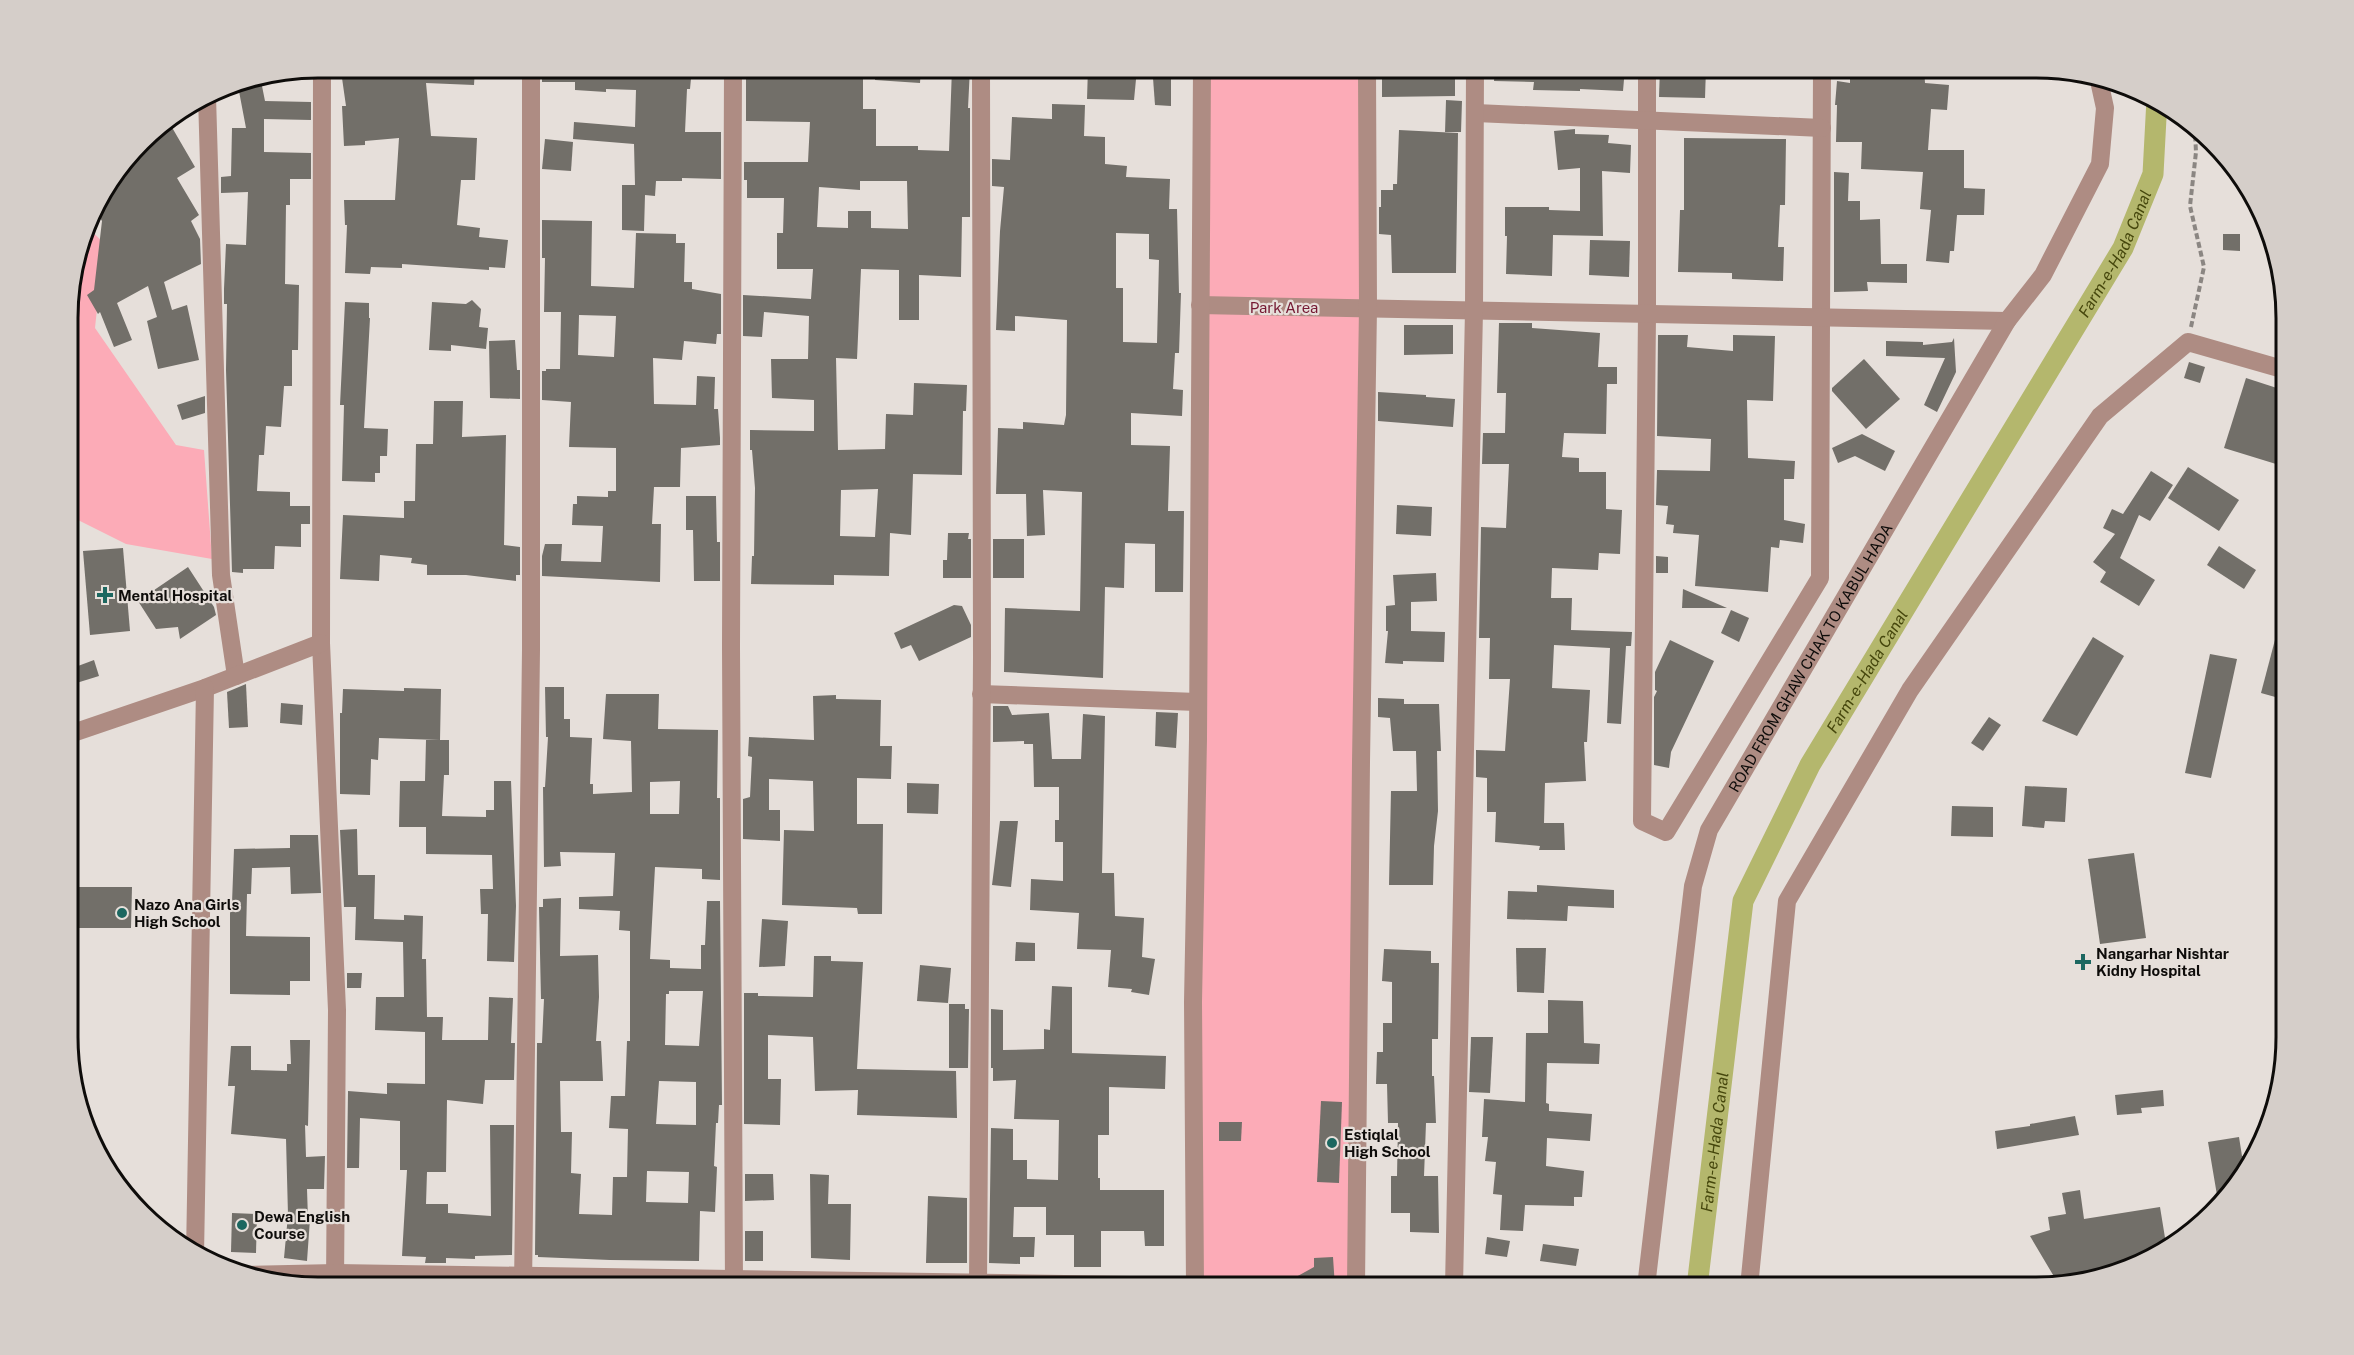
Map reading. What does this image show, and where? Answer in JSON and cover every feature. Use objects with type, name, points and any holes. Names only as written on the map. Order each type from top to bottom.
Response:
[{"type":"street","points":[[322,78],[321,643],[337,1010],[336,1277]]},
{"type":"street","points":[[523,1277],[531,650],[531,78]]},
{"type":"street","points":[[733,78],[731,670],[734,1277]]},
{"type":"street","points":[[978,1277],[981,78]]},
{"type":"street","points":[[1195,1277],[1193,1002],[1202,78]]},
{"type":"street","points":[[1356,1277],[1360,774],[1368,308],[1367,78]]},
{"type":"street","points":[[1454,1277],[1474,310],[1475,78]]},
{"type":"street","points":[[1647,78],[1642,821],[1666,832],[1820,578],[1822,78]]},
{"type":"street","name":"ROAD FROM GHAW CHAK TO KABUL HADA","points":[[1647,1277],[1694,886],[1709,830],[2007,321],[2043,275],[2100,164],[2105,108],[2100,87]]},
{"type":"street","points":[[207,105],[221,575],[236,676]]},
{"type":"street","points":[[1476,113],[1822,128]]},
{"type":"street","points":[[1200,305],[2007,321]]},
{"type":"street","points":[[1750,1277],[1787,901],[1910,690],[2100,416],[2187,342],[2276,367]]},
{"type":"street","points":[[78,731],[205,688],[321,643]]},
{"type":"street","points":[[195,1243],[205,688]]},
{"type":"street","points":[[981,694],[1197,702]]},
{"type":"path","points":[[2187,342],[2204,267],[2190,206],[2195,139]]},
{"type":"green space","name":"Park Area","points":[[1202,78],[1367,78],[1356,1277],[1195,1277]]},
{"type":"green space","points":[[94,233],[104,243],[95,328],[176,445],[204,450],[212,559],[126,544],[78,520],[78,318],[80,286]]},
{"type":"building","points":[[342,78],[474,78],[474,85],[426,83],[431,136],[477,138],[475,180],[461,180],[457,225],[480,228],[479,237],[508,240],[505,268],[489,267],[489,270],[402,264],[402,268],[371,267],[370,274],[345,273],[347,225],[345,225],[344,200],[395,200],[399,138],[365,141],[365,145],[344,146],[342,106],[346,106]]},
{"type":"building","points":[[542,78],[691,78],[690,89],[687,89],[685,132],[721,132],[721,179],[682,178],[682,181],[656,181],[655,196],[645,195],[644,231],[622,230],[622,185],[635,185],[634,144],[573,139],[574,122],[635,127],[636,90],[606,89],[606,92],[575,90],[575,82],[542,82]]},
{"type":"building","points":[[746,78],[863,78],[863,109],[876,109],[876,146],[918,146],[918,150],[949,151],[952,78],[970,78],[970,217],[962,217],[961,277],[919,275],[919,320],[899,320],[899,270],[861,269],[857,359],[836,358],[838,450],[885,449],[886,414],[913,415],[914,383],[967,385],[966,411],[963,411],[962,475],[913,474],[911,535],[890,533],[889,576],[834,575],[834,585],[751,584],[752,556],[754,556],[755,488],[750,430],[814,431],[814,400],[772,398],[771,359],[808,359],[809,316],[764,312],[762,337],[743,336],[743,295],[811,299],[813,269],[777,269],[777,233],[783,233],[784,198],[747,198],[744,162],[808,162],[810,122],[746,121]],"holes":[[[860,181],[907,181],[908,229],[871,228],[871,211],[848,211],[848,228],[817,227],[819,187],[860,190]],[[878,489],[875,537],[840,536],[841,490]]]},
{"type":"building","points":[[875,78],[920,78],[920,83],[875,80]]},
{"type":"building","points":[[1088,78],[1136,78],[1134,100],[1087,99]]},
{"type":"building","points":[[1153,78],[1171,78],[1171,106],[1155,105]]},
{"type":"building","points":[[1382,78],[1455,78],[1455,96],[1382,97]]},
{"type":"building","points":[[1494,78],[1624,78],[1623,91],[1533,90],[1534,82],[1494,81]]},
{"type":"building","points":[[1660,78],[1706,78],[1705,98],[1659,97]]},
{"type":"building","points":[[1850,78],[1925,78],[1925,83],[1949,85],[1947,110],[1931,109],[1928,150],[1964,150],[1964,188],[1985,189],[1984,215],[1957,215],[1954,251],[1950,251],[1949,263],[1926,261],[1931,210],[1920,209],[1923,172],[1861,169],[1862,142],[1836,142],[1837,81],[1850,83]]},
{"type":"building","points":[[262,85],[265,101],[311,102],[311,120],[264,119],[264,152],[311,153],[311,179],[290,179],[290,205],[286,205],[285,284],[299,285],[298,350],[292,350],[292,386],[284,386],[281,427],[266,426],[264,455],[259,455],[257,491],[290,492],[290,506],[310,506],[310,524],[301,524],[301,547],[275,546],[274,569],[243,569],[243,573],[232,572],[226,370],[227,304],[224,304],[224,289],[226,244],[246,245],[248,192],[221,193],[221,177],[231,176],[232,128],[246,128],[239,92]]},
{"type":"building","points":[[1446,100],[1462,101],[1461,132],[1445,132]]},
{"type":"building","points":[[1052,104],[1085,105],[1084,136],[1105,137],[1105,164],[1127,166],[1126,177],[1170,179],[1169,209],[1177,209],[1179,293],[1181,293],[1179,353],[1175,353],[1173,389],[1183,390],[1182,416],[1131,413],[1131,445],[1170,446],[1168,511],[1184,511],[1183,592],[1155,592],[1155,544],[1125,543],[1124,588],[1105,587],[1103,678],[1004,672],[1005,608],[1080,611],[1082,492],[1043,490],[1045,535],[1027,536],[1026,494],[996,494],[998,428],[1023,429],[1023,422],[1064,425],[1066,415],[1067,320],[1015,316],[1015,331],[996,330],[1004,187],[992,186],[992,159],[1010,160],[1012,117],[1052,119]],"holes":[[[1116,233],[1149,234],[1149,259],[1159,260],[1157,343],[1123,342],[1123,288],[1116,288]]]},
{"type":"building","points":[[172,128],[195,167],[177,178],[199,215],[191,221],[200,239],[201,264],[164,282],[172,310],[187,305],[199,360],[158,369],[147,321],[157,317],[148,286],[117,303],[132,340],[114,347],[100,312],[98,314],[87,295],[94,290],[102,221],[100,218],[118,185],[148,148]]},
{"type":"building","points":[[1575,129],[1575,134],[1609,135],[1608,143],[1631,145],[1630,173],[1602,171],[1603,236],[1553,235],[1552,276],[1506,274],[1505,207],[1549,207],[1549,210],[1580,211],[1580,168],[1558,170],[1554,131]]},
{"type":"building","points":[[1399,130],[1458,133],[1456,273],[1392,273],[1391,235],[1379,234],[1379,207],[1381,207],[1381,190],[1393,190],[1393,184],[1397,184]]},
{"type":"building","points":[[1684,138],[1786,139],[1785,205],[1780,205],[1778,247],[1784,247],[1783,281],[1732,279],[1732,273],[1678,272],[1680,210],[1684,210]]},
{"type":"building","points":[[545,139],[573,142],[571,171],[542,169]]},
{"type":"building","points":[[1834,172],[1849,173],[1848,201],[1860,201],[1860,220],[1880,219],[1881,264],[1907,264],[1907,283],[1867,282],[1868,291],[1834,292]]},
{"type":"building","points":[[542,220],[592,221],[591,286],[634,288],[636,233],[676,234],[676,243],[685,243],[684,282],[692,282],[692,289],[721,294],[721,334],[717,334],[716,344],[684,341],[682,360],[653,358],[654,404],[696,405],[697,376],[715,377],[714,409],[718,409],[720,438],[720,445],[681,448],[680,487],[654,487],[652,524],[661,524],[660,582],[542,576],[542,556],[545,544],[562,544],[561,561],[601,562],[603,526],[572,525],[573,504],[577,504],[577,496],[608,497],[608,491],[616,491],[616,448],[569,447],[571,402],[542,400],[542,371],[560,369],[561,312],[544,312],[545,258],[542,258]],"holes":[[[579,315],[616,316],[614,357],[578,355]]]},
{"type":"building","points":[[2223,234],[2240,234],[2240,251],[2223,250]]},
{"type":"building","points":[[1590,240],[1630,241],[1629,277],[1589,275]]},
{"type":"building","points":[[472,300],[481,309],[479,327],[488,328],[486,349],[451,345],[451,351],[429,350],[432,302],[466,304]]},
{"type":"building","points":[[345,302],[369,303],[364,428],[388,429],[387,456],[380,456],[380,473],[375,473],[375,482],[342,481],[344,405],[340,405]]},
{"type":"building","points":[[1499,323],[1532,323],[1532,328],[1600,333],[1598,367],[1617,367],[1617,384],[1607,384],[1606,434],[1564,433],[1562,457],[1579,458],[1579,472],[1606,472],[1606,509],[1622,510],[1620,554],[1599,553],[1598,570],[1552,568],[1551,598],[1572,598],[1571,630],[1632,632],[1631,646],[1626,646],[1621,724],[1607,723],[1610,648],[1554,645],[1552,688],[1590,690],[1587,742],[1584,742],[1586,781],[1545,783],[1544,823],[1564,823],[1565,850],[1539,850],[1540,846],[1495,842],[1496,812],[1487,812],[1487,778],[1476,777],[1476,750],[1505,751],[1510,679],[1489,679],[1490,638],[1479,638],[1481,527],[1506,528],[1509,464],[1482,464],[1483,433],[1505,433],[1506,393],[1497,393]]},
{"type":"building","points":[[1404,325],[1453,325],[1453,354],[1404,355]]},
{"type":"building","points":[[1658,335],[1688,335],[1687,347],[1733,351],[1733,335],[1775,336],[1773,401],[1747,400],[1748,458],[1795,461],[1794,479],[1784,479],[1784,520],[1805,524],[1803,543],[1780,540],[1779,548],[1771,547],[1768,592],[1695,586],[1699,535],[1673,533],[1674,525],[1666,524],[1668,506],[1656,505],[1657,470],[1710,471],[1711,439],[1657,436]]},
{"type":"building","points":[[1954,338],[1956,372],[1937,412],[1924,405],[1945,358],[1886,356],[1886,341],[1923,342],[1923,345],[1952,342]]},
{"type":"building","points":[[515,340],[517,370],[520,370],[520,399],[490,398],[489,341]]},
{"type":"building","points":[[1864,359],[1900,399],[1866,429],[1832,391],[1832,388]]},
{"type":"building","points":[[2189,362],[2205,367],[2200,383],[2184,378]]},
{"type":"building","points":[[2246,378],[2276,388],[2276,464],[2224,448]]},
{"type":"building","points":[[1378,392],[1455,399],[1453,427],[1378,421]]},
{"type":"building","points":[[205,396],[205,413],[182,420],[177,405]]},
{"type":"building","points":[[434,401],[463,401],[462,437],[506,435],[504,545],[520,547],[520,575],[516,575],[516,581],[466,575],[427,575],[427,565],[411,563],[412,558],[380,555],[379,581],[340,579],[343,515],[404,518],[404,501],[415,501],[416,444],[433,444]]},
{"type":"building","points":[[1862,434],[1895,451],[1885,471],[1855,456],[1838,463],[1832,448]]},
{"type":"building","points":[[2188,467],[2239,500],[2219,531],[2168,498]]},
{"type":"building","points":[[2151,471],[2173,485],[2150,521],[2139,515],[2120,558],[2155,580],[2139,606],[2100,582],[2106,572],[2093,562],[2115,534],[2103,528],[2112,509],[2123,514]]},
{"type":"building","points":[[686,496],[716,496],[717,542],[720,542],[720,581],[694,581],[693,530],[686,530]]},
{"type":"building","points":[[1397,505],[1432,507],[1431,536],[1396,534]]},
{"type":"building","points":[[948,533],[969,533],[971,578],[943,578],[943,560],[947,560]]},
{"type":"building","points":[[993,539],[1024,539],[1024,578],[993,578]]},
{"type":"building","points":[[2219,546],[2256,570],[2244,589],[2207,565]]},
{"type":"building","points":[[123,548],[130,631],[90,635],[83,551]]},
{"type":"building","points":[[1656,556],[1668,557],[1668,573],[1656,573]]},
{"type":"building","points":[[188,567],[214,607],[216,615],[180,639],[178,627],[156,629],[138,601]]},
{"type":"building","points":[[1436,573],[1437,601],[1411,602],[1411,631],[1445,632],[1444,662],[1385,663],[1388,631],[1386,631],[1386,606],[1395,605],[1393,575]]},
{"type":"building","points":[[1683,589],[1727,608],[1682,608]]},
{"type":"building","points":[[954,605],[962,606],[971,625],[971,637],[919,661],[911,645],[901,649],[894,633]]},
{"type":"building","points":[[1731,610],[1749,618],[1739,642],[1721,633]]},
{"type":"building","points":[[2276,636],[2276,697],[2261,693]]},
{"type":"building","points":[[2093,637],[2124,656],[2077,736],[2042,721]]},
{"type":"building","points":[[1670,640],[1714,661],[1671,752],[1669,768],[1654,765],[1654,697],[1657,691],[1655,690],[1655,672]]},
{"type":"building","points":[[2210,654],[2237,659],[2211,778],[2185,773]]},
{"type":"building","points":[[94,660],[99,676],[78,683],[78,666]]},
{"type":"building","points":[[246,684],[248,727],[229,728],[227,692]]},
{"type":"building","points":[[545,687],[564,687],[564,719],[570,719],[570,737],[592,738],[590,784],[593,784],[593,794],[632,792],[631,741],[603,739],[606,694],[659,694],[658,729],[718,730],[717,798],[720,798],[720,880],[702,879],[702,869],[655,867],[650,959],[670,960],[670,968],[701,969],[701,945],[705,945],[707,901],[720,901],[722,1105],[719,1105],[718,1123],[716,1123],[715,1212],[700,1211],[699,1261],[610,1260],[535,1255],[537,1043],[542,1043],[544,999],[541,999],[539,907],[543,907],[543,899],[561,898],[560,956],[598,955],[599,997],[596,1041],[601,1041],[603,1081],[560,1081],[561,1132],[572,1132],[571,1173],[581,1174],[579,1214],[612,1215],[613,1177],[627,1177],[628,1129],[609,1128],[611,1096],[625,1096],[627,1041],[630,1041],[630,931],[619,930],[620,911],[579,909],[579,897],[613,896],[615,853],[560,852],[561,866],[544,867],[543,787],[545,787],[548,737],[546,737]],"holes":[[[680,781],[679,814],[650,814],[650,782]],[[669,991],[703,991],[699,1046],[665,1045],[666,994],[669,994]],[[659,1081],[696,1082],[696,1125],[656,1124]],[[647,1171],[689,1172],[688,1203],[646,1202]]]},
{"type":"building","points":[[404,688],[441,689],[440,740],[379,738],[378,760],[371,759],[370,795],[340,794],[340,713],[342,713],[343,689],[404,691]]},
{"type":"building","points":[[836,695],[836,699],[881,700],[880,746],[892,746],[891,779],[857,778],[857,824],[883,824],[882,914],[858,914],[857,908],[782,905],[784,830],[814,831],[813,781],[769,779],[769,810],[780,810],[780,841],[743,839],[743,799],[750,797],[752,757],[748,756],[749,737],[814,740],[813,696]]},
{"type":"building","points":[[1378,698],[1404,699],[1404,704],[1439,704],[1441,751],[1437,751],[1438,811],[1433,885],[1389,885],[1391,791],[1417,791],[1416,751],[1393,751],[1390,718],[1378,717]]},
{"type":"building","points":[[281,703],[303,705],[302,725],[280,723]]},
{"type":"building","points":[[993,706],[1008,706],[1012,715],[1049,713],[1052,759],[1081,759],[1083,714],[1105,716],[1102,873],[1114,873],[1115,916],[1144,918],[1142,957],[1155,959],[1149,995],[1131,992],[1132,989],[1108,987],[1111,950],[1077,949],[1079,913],[1030,910],[1031,879],[1063,881],[1063,842],[1055,842],[1055,820],[1059,820],[1059,787],[1034,787],[1033,744],[1024,744],[1024,741],[993,742]]},
{"type":"building","points":[[1156,712],[1178,713],[1176,748],[1155,746]]},
{"type":"building","points":[[1989,717],[2001,725],[1983,751],[1971,743]]},
{"type":"building","points":[[426,740],[449,740],[449,775],[444,775],[442,816],[486,817],[486,810],[494,810],[494,781],[511,781],[516,906],[514,962],[487,961],[488,914],[481,914],[480,889],[493,889],[492,855],[426,854],[426,827],[399,827],[400,781],[425,781]]},
{"type":"building","points":[[907,783],[939,784],[938,814],[907,813]]},
{"type":"building","points":[[2025,786],[2067,788],[2065,822],[2045,821],[2044,828],[2022,826]]},
{"type":"building","points":[[1952,806],[1993,807],[1993,837],[1951,836]]},
{"type":"building","points":[[1000,821],[1018,821],[1011,887],[992,885]]},
{"type":"building","points":[[357,829],[358,875],[375,875],[374,919],[404,920],[404,915],[423,916],[422,959],[426,959],[427,1017],[443,1017],[442,1040],[488,1040],[489,997],[513,998],[511,1043],[515,1043],[514,1080],[485,1080],[483,1104],[447,1100],[446,1172],[427,1172],[426,1204],[448,1204],[448,1213],[491,1216],[490,1125],[514,1125],[512,1255],[475,1256],[475,1259],[446,1258],[446,1263],[425,1263],[426,1257],[402,1256],[407,1170],[400,1170],[400,1121],[360,1118],[359,1168],[347,1168],[348,1091],[387,1094],[387,1083],[425,1084],[425,1032],[375,1030],[376,997],[404,997],[403,942],[355,940],[356,907],[344,907],[340,830]]},
{"type":"building","points":[[290,835],[318,835],[321,893],[291,894],[290,867],[252,868],[251,894],[247,894],[246,936],[310,937],[310,981],[290,981],[290,995],[230,994],[230,903],[232,903],[234,849],[290,848]]},
{"type":"building","points":[[2134,853],[2146,938],[2100,944],[2088,859]]},
{"type":"building","points":[[1537,885],[1614,890],[1614,908],[1568,906],[1567,921],[1507,919],[1508,891],[1537,892]]},
{"type":"building","points":[[78,887],[132,887],[131,928],[78,928]]},
{"type":"building","points":[[762,919],[788,921],[785,966],[759,967]]},
{"type":"building","points":[[1016,942],[1035,943],[1035,961],[1015,961]]},
{"type":"building","points":[[1516,948],[1546,948],[1544,993],[1517,992]]},
{"type":"building","points":[[1384,949],[1431,951],[1431,963],[1439,963],[1438,1039],[1432,1039],[1436,1123],[1426,1123],[1424,1176],[1438,1176],[1439,1233],[1410,1232],[1410,1213],[1391,1213],[1391,1176],[1397,1176],[1398,1123],[1388,1123],[1387,1084],[1376,1084],[1377,1052],[1383,1052],[1383,1023],[1392,1023],[1392,982],[1382,981]]},
{"type":"building","points":[[814,956],[831,956],[831,961],[863,962],[857,1069],[956,1071],[957,1118],[857,1115],[858,1090],[815,1091],[813,1037],[768,1035],[768,1079],[781,1079],[780,1125],[744,1124],[744,993],[758,993],[758,996],[813,997]]},
{"type":"building","points":[[920,965],[951,968],[948,1003],[917,1001]]},
{"type":"building","points":[[347,973],[362,973],[361,988],[347,988]]},
{"type":"building","points":[[1052,986],[1072,987],[1072,1053],[1166,1056],[1165,1089],[1109,1087],[1109,1135],[1098,1135],[1100,1190],[1164,1190],[1164,1246],[1145,1246],[1144,1231],[1101,1231],[1101,1267],[1074,1267],[1074,1235],[1046,1235],[1046,1207],[1014,1207],[1013,1237],[1035,1237],[1034,1257],[1020,1257],[1020,1264],[989,1263],[991,1128],[1013,1129],[1013,1160],[1027,1160],[1027,1179],[1058,1180],[1059,1120],[1014,1119],[1016,1080],[993,1081],[991,1009],[1003,1010],[1003,1050],[1044,1049],[1044,1029],[1050,1030]]},
{"type":"building","points":[[1548,1000],[1583,1001],[1584,1043],[1600,1044],[1599,1064],[1547,1063],[1546,1103],[1549,1104],[1549,1111],[1592,1114],[1590,1141],[1547,1138],[1546,1166],[1584,1171],[1582,1197],[1574,1197],[1574,1206],[1525,1205],[1523,1231],[1500,1230],[1502,1195],[1493,1194],[1496,1162],[1485,1161],[1488,1137],[1482,1137],[1484,1099],[1525,1102],[1526,1033],[1548,1033]]},
{"type":"building","points":[[949,1004],[965,1004],[965,1009],[969,1009],[968,1068],[949,1068]]},
{"type":"building","points":[[1471,1037],[1493,1037],[1490,1093],[1469,1092]]},
{"type":"building","points":[[290,1040],[310,1040],[308,1126],[305,1125],[306,1157],[325,1156],[324,1189],[307,1189],[308,1219],[310,1219],[307,1261],[284,1258],[288,1215],[286,1139],[231,1134],[235,1086],[228,1086],[231,1046],[251,1046],[251,1070],[287,1071],[287,1064],[291,1064]]},
{"type":"building","points":[[2163,1090],[2164,1106],[2141,1108],[2142,1113],[2117,1115],[2115,1095]]},
{"type":"building","points":[[1321,1101],[1342,1102],[1339,1183],[1317,1182]]},
{"type":"building","points":[[2075,1116],[2079,1135],[1997,1149],[1995,1131]]},
{"type":"building","points":[[1219,1122],[1242,1122],[1241,1141],[1219,1141]]},
{"type":"building","points":[[2239,1137],[2242,1156],[2245,1156],[2217,1194],[2208,1142]]},
{"type":"building","points":[[745,1174],[773,1174],[774,1200],[745,1201]]},
{"type":"building","points":[[810,1174],[829,1175],[828,1204],[851,1204],[850,1260],[811,1258]]},
{"type":"building","points":[[2080,1190],[2084,1219],[2160,1207],[2165,1239],[2128,1259],[2098,1269],[2054,1276],[2030,1236],[2050,1230],[2048,1217],[2066,1214],[2062,1193]]},
{"type":"building","points":[[928,1196],[967,1198],[967,1263],[926,1263]]},
{"type":"building","points":[[232,1213],[257,1214],[256,1253],[231,1252]]},
{"type":"building","points":[[745,1231],[763,1231],[763,1261],[745,1261]]},
{"type":"building","points":[[1487,1237],[1510,1241],[1507,1257],[1485,1254]]},
{"type":"building","points":[[1543,1244],[1579,1249],[1576,1266],[1540,1261]]},
{"type":"building","points":[[1333,1257],[1334,1277],[1296,1277],[1314,1267],[1314,1258]]},
{"type":"waterway","name":"Farm-e-Hada Canal","points":[[1698,1277],[1743,901],[1810,765],[2123,248],[2153,174],[2156,110]]},
{"type":"place","name":"Mental Hospital","points":[[105,595]]},
{"type":"place","name":"Nazo Ana Girls High School","points":[[122,913]]},
{"type":"place","name":"Nangarhar Nishtar Kidny Hospital","points":[[2083,962]]},
{"type":"place","name":"Estiqlal High School","points":[[1332,1143]]},
{"type":"place","name":"Dewa English Course","points":[[242,1225]]}]
